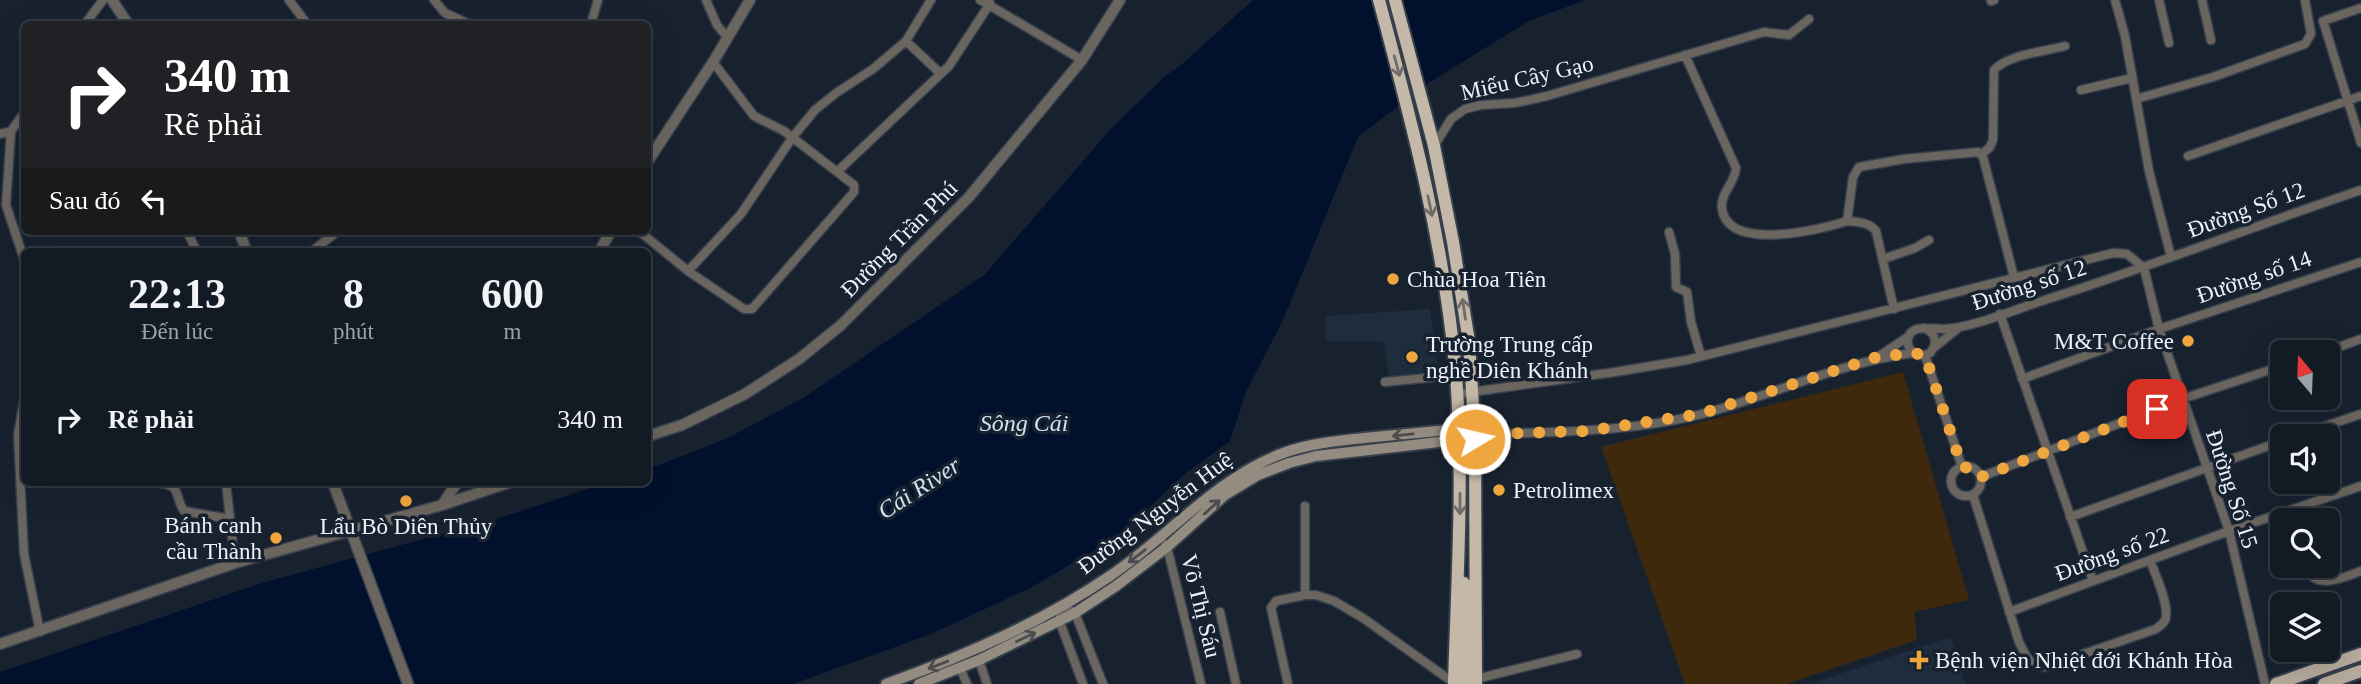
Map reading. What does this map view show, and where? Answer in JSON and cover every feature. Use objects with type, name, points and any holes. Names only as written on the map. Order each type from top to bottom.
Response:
[{"type":"highway","points":[[1379,0],[1416,139],[1439,250],[1456,375],[1460,435],[1460,548],[1465,683]]},
{"type":"highway","points":[[1395,0],[1433,141],[1462,294],[1474,393],[1477,577],[1465,683]]},
{"type":"highway","points":[[1460,548],[1466,606],[1465,683]]},
{"type":"highway","points":[[1466,606],[1475,548]]},
{"type":"main road","name":"Đường Nguyễn Huệ","points":[[919,684],[979,660],[1075,612],[1116,586],[1227,481],[1286,452],[1313,444],[1494,434]]},
{"type":"main road","name":"Đường Nguyễn Huệ","points":[[886,684],[975,649],[1063,605],[1164,543]]},
{"type":"main road","points":[[2276,684],[2358,655],[2361,673],[2324,684]]},
{"type":"street","points":[[87,21],[103,0]]},
{"type":"street","points":[[112,0],[126,21]]},
{"type":"street","points":[[289,0],[305,21]]},
{"type":"street","points":[[434,0],[446,13],[463,21]]},
{"type":"street","points":[[592,21],[598,0]]},
{"type":"street","points":[[706,0],[717,25],[727,37]]},
{"type":"street","points":[[651,150],[713,62],[750,0]]},
{"type":"street","points":[[688,271],[741,214],[792,138],[824,101],[865,75],[906,41],[931,0]]},
{"type":"street","name":"Đường Trần Phú","points":[[651,435],[682,425],[745,394],[799,359],[840,326],[969,197],[1082,60],[1120,0]]},
{"type":"street","points":[[2115,0],[2149,171],[2171,257]]},
{"type":"street","points":[[2159,0],[2169,43]]},
{"type":"street","points":[[2202,0],[2211,40]]},
{"type":"street","points":[[2136,99],[2213,77],[2305,44],[2311,34],[2305,0]]},
{"type":"street","points":[[838,171],[954,59],[987,2],[1082,60]]},
{"type":"street","points":[[2361,8],[2323,21],[2361,142]]},
{"type":"street","name":"Miếu Cây Gạo","points":[[1433,141],[1451,120],[1465,109],[1547,96],[1764,32],[1788,35],[1809,19]]},
{"type":"street","points":[[906,41],[940,73]]},
{"type":"street","points":[[1982,154],[1993,140],[1994,70],[2011,59],[2065,46]]},
{"type":"street","points":[[1685,55],[1736,168],[1722,203],[1723,214],[1730,226],[1747,233],[1788,233],[1819,229],[1847,221],[1860,222],[1874,228],[1884,259],[1894,309]]},
{"type":"street","points":[[644,235],[688,271],[744,309],[752,309],[854,192],[854,185],[838,171],[815,158],[792,138],[754,116],[713,62]]},
{"type":"street","points":[[2081,90],[2132,78]]},
{"type":"street","points":[[2188,156],[2361,96]]},
{"type":"street","points":[[21,117],[11,131],[6,205],[21,250]]},
{"type":"street","points":[[0,134],[11,131]]},
{"type":"street","points":[[1847,221],[1853,177],[1859,167],[1867,163],[1978,152],[1982,154]]},
{"type":"street","points":[[1982,154],[2014,276]]},
{"type":"street","name":"Đường Số 12","points":[[2144,268],[2361,190]]},
{"type":"street","points":[[1669,232],[1675,254],[1676,288],[1685,289],[1688,293],[1691,322],[1701,356]]},
{"type":"street","points":[[316,248],[333,235]]},
{"type":"street","points":[[1884,259],[1909,251],[1929,240]]},
{"type":"street","points":[[1457,394],[1615,372],[1701,356],[2117,252],[2127,254],[2144,268]]},
{"type":"street","name":"Đường số 14","points":[[2022,379],[2159,329],[2361,262]]},
{"type":"street","name":"Đường số 12","points":[[1925,328],[1959,327],[2144,268]]},
{"type":"street","name":"Đường Số 15","points":[[2144,268],[2159,329],[2229,531],[2265,684]]},
{"type":"street","points":[[2000,314],[2093,582]]},
{"type":"street","points":[[1494,434],[1587,431],[1700,414],[1877,357],[1913,353],[1925,355],[1959,327]]},
{"type":"street","points":[[1877,357],[1919,328],[1925,328],[1934,336],[1934,348]]},
{"type":"street","points":[[1909,336],[1908,342],[1913,353]]},
{"type":"street","points":[[2340,347],[2361,339]]},
{"type":"street","points":[[1925,355],[1962,467]]},
{"type":"street","points":[[1981,477],[2182,399],[2270,370]]},
{"type":"street","points":[[1385,382],[1456,375]]},
{"type":"street","points":[[2331,424],[2361,414]]},
{"type":"street","points":[[21,418],[18,435],[24,554],[40,632]]},
{"type":"street","points":[[2070,517],[2270,444]]},
{"type":"street","points":[[1962,467],[1976,469],[1981,477],[1980,487],[1973,495],[1959,494],[1952,487],[1954,472],[1962,467]]},
{"type":"street","points":[[172,486],[184,511],[230,519]]},
{"type":"street","points":[[226,486],[235,563]]},
{"type":"street","points":[[334,486],[408,684]]},
{"type":"street","points":[[442,505],[455,486]]},
{"type":"street","points":[[0,644],[235,563],[442,505],[499,486]]},
{"type":"street","points":[[2306,508],[2361,486]]},
{"type":"street","points":[[1973,495],[2009,612],[2026,656],[2034,665],[2046,667],[2156,629],[2163,624],[2166,616],[2165,605],[2150,561]]},
{"type":"street","points":[[1305,506],[1305,595]]},
{"type":"street","points":[[2229,531],[2270,520]]},
{"type":"street","name":"Đường số 22","points":[[2009,612],[2229,531]]},
{"type":"street","name":"Võ Thị Sáu","points":[[1164,543],[1200,684]]},
{"type":"street","points":[[2314,578],[2332,582],[2361,571]]},
{"type":"street","points":[[1288,684],[1271,608],[1276,601],[1305,595],[1334,601],[1353,611],[1465,683],[1577,654]]},
{"type":"street","points":[[1083,684],[1059,620],[1063,605],[1075,612],[1103,684]]},
{"type":"street","points":[[1220,612],[1236,684]]},
{"type":"street","points":[[979,660],[987,684]]},
{"type":"street","points":[[960,668],[967,684]]},
{"type":"shaded area","name":"Trường Trung cấp nghề Diên Khánh","points":[[1430,309],[1439,373],[1389,378],[1384,342],[1326,341],[1326,316]]},
{"type":"shaded area","points":[[1903,372],[1969,600],[1914,612],[1917,640],[1786,684],[1685,684],[1601,447]]},
{"type":"shaded area","name":"Bệnh viện Nhiệt đới Khánh Hòa","points":[[1951,637],[1966,684],[1810,684]]},
{"type":"water","name":"Sông Cái","points":[[1253,0],[1585,0],[1529,21],[1430,82],[1358,137],[1283,320],[1246,392],[1230,441],[1187,472],[1117,537],[1032,587],[931,634],[793,684],[0,684],[0,672],[262,583],[500,518],[596,486],[651,486],[651,468],[726,439],[803,398],[984,275],[1110,130],[1163,78]]},
{"type":"place","name":"Chùa Hoa Tiên","points":[[1393,279]]},
{"type":"place","name":"M&T Coffee","points":[[2188,341]]},
{"type":"place","name":"Trường Trung cấp nghề Diên Khánh","points":[[1412,357]]},
{"type":"place","name":"Petrolimex","points":[[1499,490]]},
{"type":"place","name":"Lẩu Bò Diên Thủy","points":[[406,501]]},
{"type":"place","name":"Bánh canh cầu Thành","points":[[276,538]]},
{"type":"place","name":"Bệnh viện Nhiệt đới Khánh Hòa","points":[[1919,660]]},
{"type":"route","points":[[1475,439],[1494,434],[1587,431],[1700,414],[1877,357],[1913,353],[1925,355],[1962,467],[1976,469],[1981,477],[2157,409]]},
{"type":"water label","name":"Cái River","points":[[919,488]]}]
